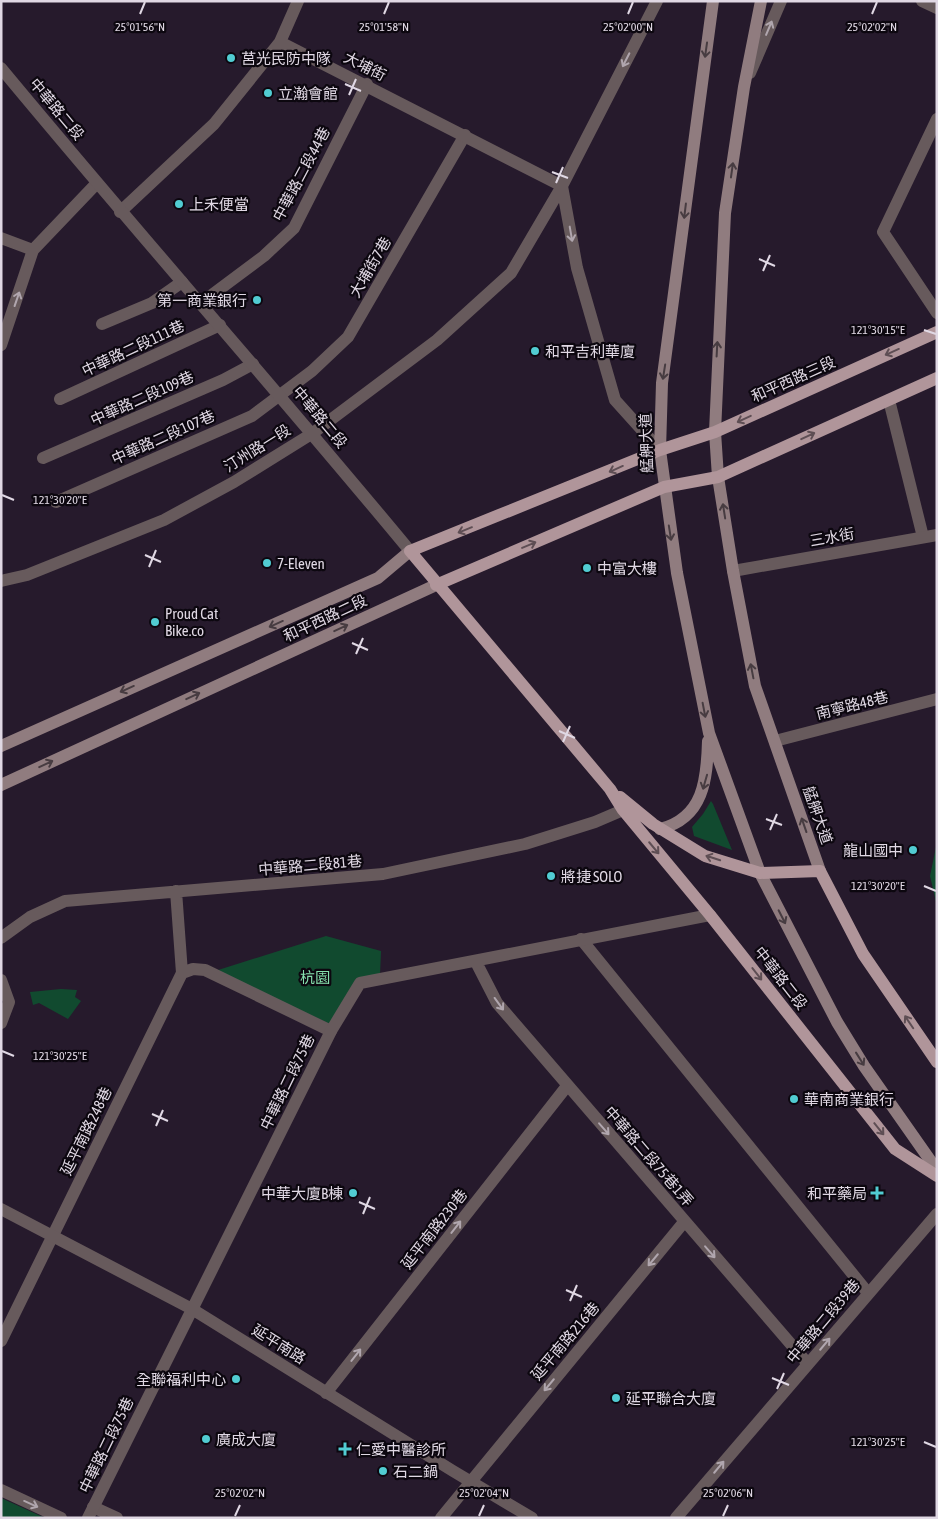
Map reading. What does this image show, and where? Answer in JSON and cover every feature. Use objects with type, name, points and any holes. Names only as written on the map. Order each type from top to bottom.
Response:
[{"type":"main road","name":"艋舺大道","points":[[713,1],[662,383],[660,450],[677,573],[709,733],[760,874]]},
{"type":"main road","name":"艋舺大道","points":[[761,1],[744,87],[725,212],[715,432],[718,477],[733,571],[755,686],[820,871]]},
{"type":"main road","name":"和平西路三段","points":[[660,450],[715,432],[937,332]]},
{"type":"main road","points":[[664,488],[718,477],[937,378]]},
{"type":"main road","name":"和平西路二段","points":[[1,746],[378,578],[410,552],[660,450]]},
{"type":"main road","name":"和平西路二段","points":[[1,785],[436,584],[664,488]]},
{"type":"main road","name":"中華路二段","points":[[410,552],[610,790],[623,810],[710,914],[895,1148],[937,1176]]},
{"type":"main road","points":[[660,828],[676,825],[694,807],[701,794],[707,773],[709,733]]},
{"type":"main road","name":"中華路二段","points":[[610,790],[660,828],[705,856],[760,874],[820,871]]},
{"type":"main road","points":[[820,871],[863,954],[937,1062]]},
{"type":"main road","name":"中華路二段","points":[[760,874],[837,1022],[864,1066],[937,1170]]},
{"type":"street","points":[[120,212],[214,124],[280,42],[298,1]]},
{"type":"street","name":"汀州路一段","points":[[1,581],[27,575],[164,520],[234,482],[313,433],[437,340],[510,273],[562,186],[657,1]]},
{"type":"street","points":[[744,87],[780,1]]},
{"type":"street","points":[[922,1],[937,8]]},
{"type":"street","name":"大埔街","points":[[280,42],[367,84],[562,186]]},
{"type":"street","name":"中華路二段","points":[[1,68],[120,212],[313,433],[410,552]]},
{"type":"street","name":"中華路二段44巷","points":[[201,303],[264,256],[294,228],[367,84]]},
{"type":"street","points":[[937,119],[883,232],[937,313]]},
{"type":"street","name":"大埔街7巷","points":[[280,396],[312,371],[348,337],[465,135]]},
{"type":"street","points":[[1,345],[34,250],[97,183]]},
{"type":"street","points":[[562,186],[577,268],[615,400],[660,450]]},
{"type":"street","points":[[1,238],[34,250]]},
{"type":"street","points":[[102,324],[152,303],[182,282]]},
{"type":"street","name":"中華路二段111巷","points":[[60,399],[220,325]]},
{"type":"street","name":"中華路二段109巷","points":[[43,458],[223,380],[253,364]]},
{"type":"street","name":"中華路二段107巷","points":[[56,502],[252,416],[280,396]]},
{"type":"street","points":[[889,400],[924,537]]},
{"type":"street","name":"三水街","points":[[733,571],[937,535]]},
{"type":"street","name":"南寧路48巷","points":[[775,741],[937,699]]},
{"type":"street","name":"中華路二段81巷","points":[[1,938],[30,917],[65,901],[383,874],[525,844],[595,822],[623,810]]},
{"type":"street","points":[[176,891],[182,973],[193,969],[205,970],[331,1032]]},
{"type":"street","name":"中華路二段75巷","points":[[91,1512],[331,1032],[360,982],[476,962],[710,914]]},
{"type":"street","points":[[581,939],[868,1293]]},
{"type":"street","name":"中華路二段75巷1弄","points":[[476,962],[497,1003],[808,1364]]},
{"type":"street","name":"延平南路248巷","points":[[1,1341],[182,973]]},
{"type":"street","points":[[1,980],[9,1002],[1,1023]]},
{"type":"street","name":"延平南路230巷","points":[[326,1393],[567,1086]]},
{"type":"street","name":"延平南路","points":[[1,1209],[192,1309],[532,1518]]},
{"type":"street","name":"中華路二段39巷","points":[[676,1518],[937,1214]]},
{"type":"street","name":"延平南路216巷","points":[[441,1518],[684,1222]]},
{"type":"street","points":[[1,1490],[61,1518]]},
{"type":"street","points":[[91,1512],[117,1518]]},
{"type":"green space","points":[[711,801],[732,850],[694,836],[692,827]]},
{"type":"green space","points":[[937,842],[937,906],[930,876]]},
{"type":"green space","name":"杭園","points":[[326,936],[381,951],[380,975],[356,979],[330,1024],[215,971]]},
{"type":"green space","points":[[61,989],[77,990],[75,997],[81,1001],[68,1019],[39,1003],[33,1005],[30,992]]},
{"type":"green space","points":[[1,1498],[45,1518],[1,1518]]},
{"type":"place","name":"莒光民防中隊","points":[[231,58]]},
{"type":"place","name":"立瀚會館","points":[[268,93]]},
{"type":"place","name":"上禾便當","points":[[179,204]]},
{"type":"place","name":"第一商業銀行","points":[[257,300]]},
{"type":"place","name":"和平吉利華廈","points":[[535,351]]},
{"type":"place","name":"7-Eleven","points":[[267,563]]},
{"type":"place","name":"中富大樓","points":[[587,568]]},
{"type":"place","name":"Proud Cat Bike.co","points":[[155,622]]},
{"type":"place","name":"龍山國中","points":[[913,850]]},
{"type":"place","name":"將捷 SOLO","points":[[551,876]]},
{"type":"place","name":"華南商業銀行","points":[[794,1099]]},
{"type":"place","name":"中華大廈B棟","points":[[353,1193]]},
{"type":"place","name":"和平藥局","points":[[877,1193]]},
{"type":"place","name":"全聯福利中心","points":[[236,1379]]},
{"type":"place","name":"延平聯合大廈","points":[[616,1398]]},
{"type":"place","name":"廣成大廈","points":[[206,1439]]},
{"type":"place","name":"仁愛中醫診所","points":[[345,1449]]},
{"type":"place","name":"石二鍋","points":[[383,1471]]}]
